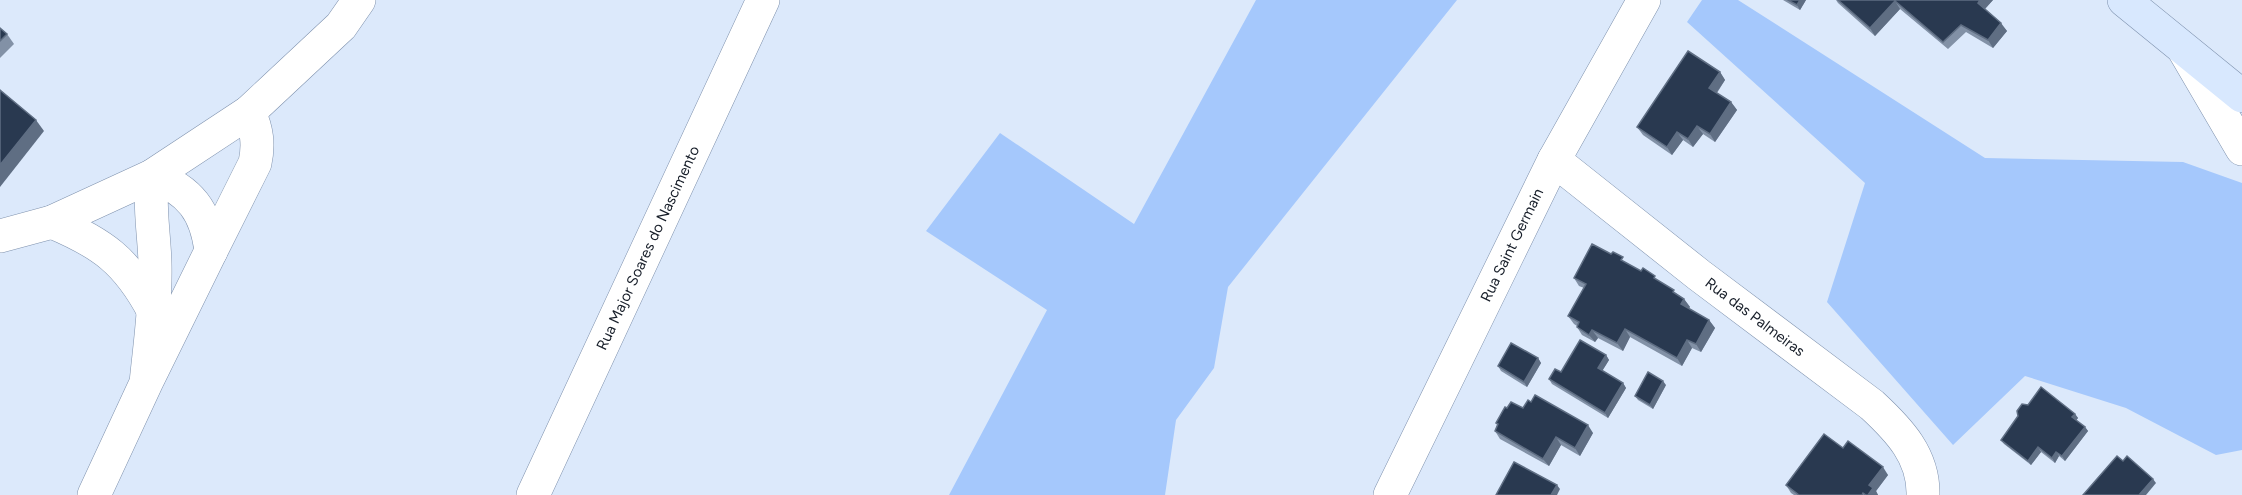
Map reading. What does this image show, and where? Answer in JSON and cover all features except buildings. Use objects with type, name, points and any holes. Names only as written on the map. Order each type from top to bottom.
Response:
[{"type":"main road","points":[[2124,0],[2242,96]]},
{"type":"street","points":[[0,236],[52,222],[152,176],[249,112],[341,26],[360,0]]},
{"type":"street","name":"Rua Major Soares do Nascimento","points":[[533,495],[764,0]]},
{"type":"street","name":"Rua Saint Germain","points":[[1390,495],[1554,160],[1644,0]]},
{"type":"street","points":[[2183,49],[2242,149]]},
{"type":"street","points":[[94,495],[146,383],[255,163],[258,148],[257,134],[249,112]]},
{"type":"street","name":"Rua das Palmeiras","points":[[1554,160],[1699,275],[1872,405],[1897,430],[1915,456],[1923,484],[1923,495]]},
{"type":"street","points":[[152,176],[168,182],[194,203],[209,234],[211,251]]},
{"type":"street","points":[[146,383],[155,262],[149,202],[152,176]]},
{"type":"street","points":[[52,222],[85,236],[118,260],[132,275],[153,310]]},
{"type":"shaded area","points":[[1256,0],[1457,0],[1228,287],[1214,368],[1176,420],[1165,495],[949,495],[1047,310],[926,231],[1000,133],[1134,224]]},
{"type":"shaded area","points":[[1702,0],[1738,0],[1985,158],[2183,162],[2242,183],[2242,450],[2216,455],[2126,408],[2025,376],[1953,445],[1827,302],[1865,183],[1687,22]]}]
